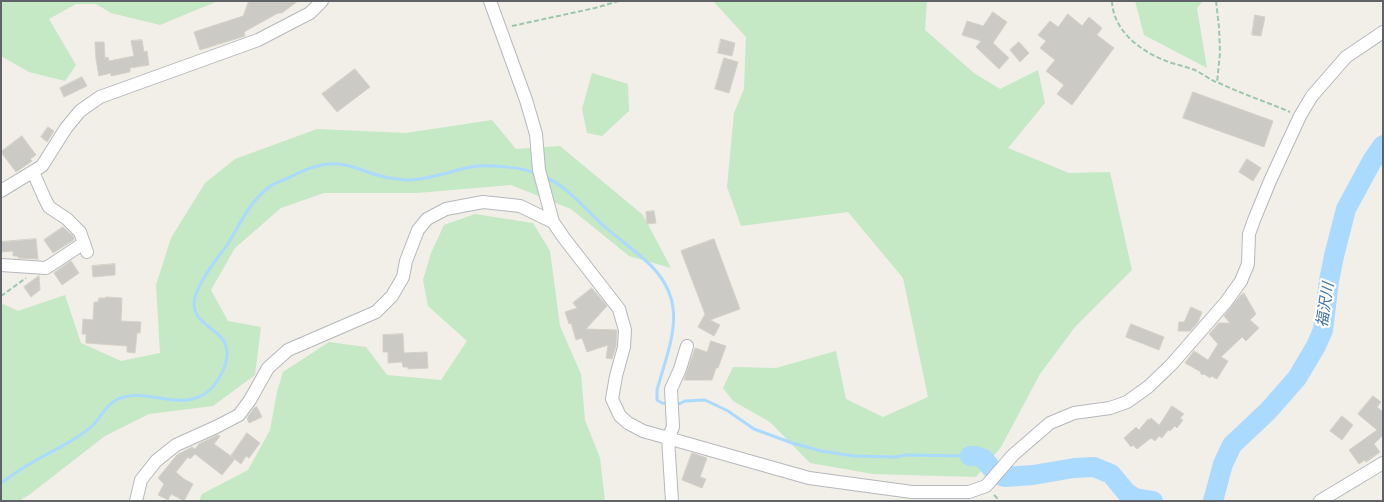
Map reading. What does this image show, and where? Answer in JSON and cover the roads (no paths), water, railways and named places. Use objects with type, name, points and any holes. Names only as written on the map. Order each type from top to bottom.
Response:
[{"type":"street","points":[[1,191],[42,166],[66,128],[80,111],[100,97],[258,40],[310,12],[322,1]]},
{"type":"street","points":[[490,1],[526,100],[536,134],[539,170],[553,222],[619,308],[625,330],[624,347],[612,399],[620,416],[643,431],[809,478],[912,492],[969,492],[986,486],[1013,455],[1050,424],[1074,413],[1110,408],[1127,402],[1148,387],[1171,365],[1226,302],[1241,281],[1248,264],[1249,234],[1270,181],[1300,116],[1312,96],[1346,57],[1383,32]]},
{"type":"street","points":[[1,265],[46,268],[86,248],[80,232],[67,219],[49,207],[33,172]]},
{"type":"street","points":[[136,501],[141,480],[156,461],[176,445],[216,427],[239,414],[250,400],[268,368],[288,350],[376,312],[392,296],[403,277],[406,261],[418,230],[427,219],[446,209],[483,202],[520,206],[553,222]]},
{"type":"street","points":[[672,501],[668,438],[673,427],[671,389],[687,346]]},
{"type":"street","points":[[1320,501],[1383,462]]},
{"type":"waterway","name":"福沢川","points":[[1213,501],[1223,464],[1232,445],[1268,411],[1297,378],[1316,346],[1323,330],[1329,281],[1346,209],[1372,161],[1383,145]]},
{"type":"waterway","points":[[1,483],[86,431],[95,423],[106,408],[118,399],[142,396],[190,400],[201,396],[212,388],[224,368],[227,355],[226,346],[222,338],[196,314],[194,305],[197,290],[249,208],[273,184],[307,169],[329,164],[350,166],[380,176],[407,180],[423,179],[477,166],[513,168],[535,173]]},
{"type":"waterway","points":[[545,177],[562,187],[597,220],[645,260],[659,275],[668,290],[673,306],[674,321],[668,354],[657,390],[657,400],[668,404]]},
{"type":"waterway","points":[[675,404],[685,401],[705,400],[728,411],[754,429],[821,451],[854,456],[970,456]]},
{"type":"waterway","name":"福沢川","points":[[970,456],[984,459],[996,474],[1005,477],[1094,467],[1111,474],[1126,492],[1135,498],[1153,501]]}]
